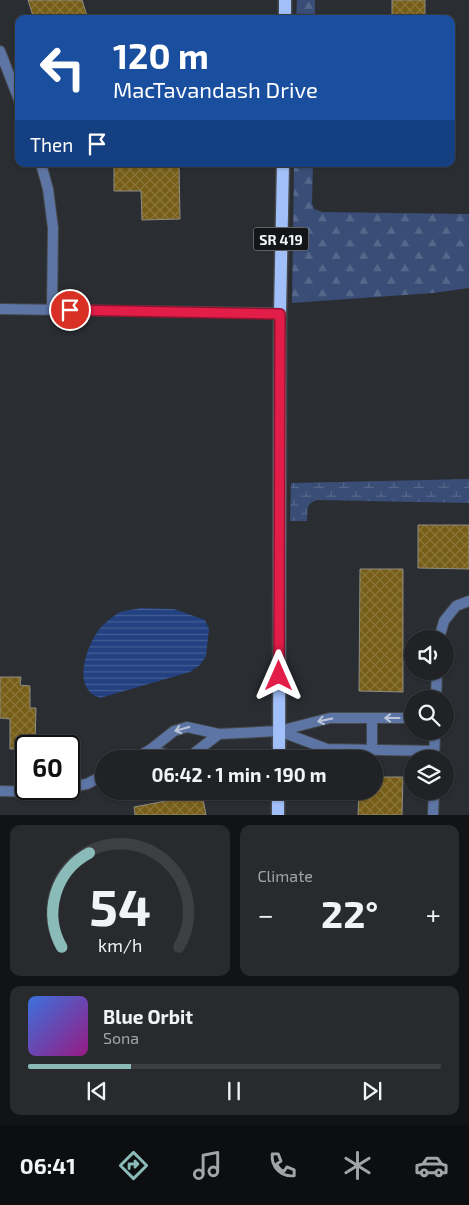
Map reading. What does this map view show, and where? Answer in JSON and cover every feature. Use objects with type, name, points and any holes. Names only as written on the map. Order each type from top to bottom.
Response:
[{"type":"main road","points":[[285,0],[285,15]]},
{"type":"main road","name":"SR 419","points":[[279,750],[280,314],[283,167]]},
{"type":"main road","points":[[278,800],[278,815]]},
{"type":"street","points":[[0,51],[15,90]]},
{"type":"street","points":[[42,167],[48,189],[53,228],[52,310]]},
{"type":"street","points":[[0,309],[280,314]]},
{"type":"street","points":[[442,630],[444,621],[456,606],[469,601]]},
{"type":"street","points":[[150,750],[174,731],[187,727],[219,734],[279,731],[330,718],[404,718]]},
{"type":"street","points":[[279,731],[327,749],[372,750],[372,718]]},
{"type":"street","points":[[199,750],[219,734]]},
{"type":"street","points":[[383,751],[404,753]]},
{"type":"street","points":[[80,785],[95,780]]},
{"type":"street","points":[[0,792],[15,792]]},
{"type":"street","points":[[433,815],[434,800]]},
{"type":"green space","points":[[297,0],[315,0],[315,15],[296,15]]},
{"type":"green space","points":[[294,167],[313,167],[312,203],[314,209],[322,212],[469,214],[469,288],[433,293],[292,303]]},
{"type":"green space","points":[[469,479],[469,503],[317,500],[309,506],[307,521],[290,521],[291,483]]},
{"type":"shaded area","points":[[140,608],[174,609],[205,620],[209,629],[206,656],[200,665],[190,672],[100,698],[93,695],[86,685],[84,669],[88,650],[96,633],[120,612]]},
{"type":"building","points":[[28,0],[82,0],[87,15],[33,15]]},
{"type":"building","points":[[392,0],[425,0],[425,15],[392,15]]},
{"type":"building","points":[[114,167],[179,167],[180,219],[142,220],[141,191],[114,191]]},
{"type":"building","points":[[418,525],[469,525],[469,569],[418,568]]},
{"type":"building","points":[[360,569],[403,569],[403,692],[359,691]]},
{"type":"building","points":[[0,677],[21,677],[20,685],[30,686],[30,708],[36,708],[35,735],[15,735],[15,749],[10,749],[10,719],[0,718]]},
{"type":"building","points":[[383,777],[403,777],[402,815],[358,815],[359,800],[383,800]]},
{"type":"building","points":[[171,800],[203,800],[206,815],[135,815],[134,807]]},
{"type":"route","points":[[70,310],[280,314],[279,676]]}]
